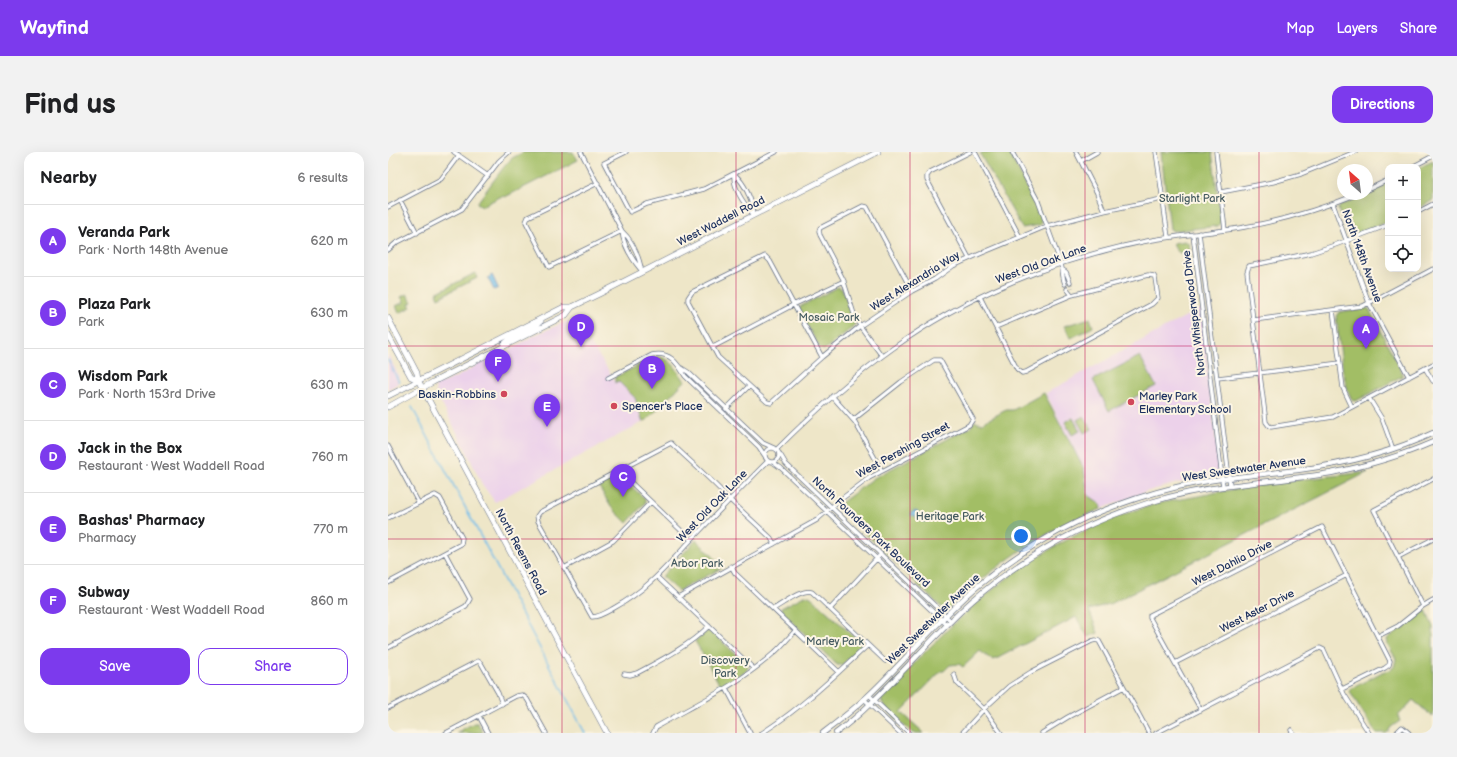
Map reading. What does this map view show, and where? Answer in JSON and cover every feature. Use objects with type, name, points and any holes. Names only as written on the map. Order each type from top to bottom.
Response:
[{"type":"main road","name":"West Waddell Road","points":[[388,407],[422,388],[566,315],[572,307],[878,152]]},
{"type":"main road","name":"West Waddell Road","points":[[388,396],[564,307],[572,307]]},
{"type":"main road","name":"North Reems Road","points":[[388,318],[417,373],[418,380],[422,388],[607,733]]},
{"type":"main road","points":[[497,350],[511,338],[538,324],[543,318]]},
{"type":"main road","name":"North Reems Road","points":[[388,335],[411,377],[418,380]]},
{"type":"street","points":[[454,152],[488,176]]},
{"type":"street","points":[[388,250],[417,232],[462,209],[499,161],[509,152]]},
{"type":"street","points":[[581,152],[598,182],[622,231],[622,239],[634,262],[642,272]]},
{"type":"street","points":[[626,152],[604,163],[630,212],[647,204],[704,189],[776,152]]},
{"type":"street","points":[[969,258],[927,180],[927,176],[930,172],[970,152]]},
{"type":"street","points":[[975,152],[1020,237]]},
{"type":"street","points":[[1012,152],[1038,201],[1061,264],[1063,270],[1062,273],[1067,282]]},
{"type":"street","points":[[1076,152],[1098,193],[1104,211]]},
{"type":"street","points":[[1081,160],[1097,152]]},
{"type":"street","points":[[1156,152],[1168,237]]},
{"type":"street","points":[[1216,152],[1225,230]]},
{"type":"street","points":[[1221,192],[1273,182],[1301,174],[1355,152]]},
{"type":"street","points":[[388,207],[441,179],[459,155]]},
{"type":"street","points":[[1418,164],[1433,156]]},
{"type":"street","points":[[734,174],[740,179],[753,204],[754,215]]},
{"type":"street","points":[[734,174],[734,182],[747,207],[754,215]]},
{"type":"street","points":[[1373,187],[1385,181]]},
{"type":"street","points":[[598,182],[528,217],[526,222],[549,267],[622,231]]},
{"type":"street","name":"West Alexandria Way","points":[[749,386],[767,402],[771,403],[822,357],[860,326],[912,291],[969,258],[1048,226],[1104,211],[1162,199]]},
{"type":"street","points":[[400,200],[417,232]]},
{"type":"street","name":"West Old Oak Lane","points":[[775,449],[832,396],[882,356],[939,319],[980,297],[1014,282],[1061,264],[1114,248],[1168,237],[1225,230],[1283,219],[1344,200]]},
{"type":"street","name":"North 148th Avenue","points":[[1334,204],[1369,303],[1408,377]]},
{"type":"street","points":[[1421,210],[1433,204]]},
{"type":"street","points":[[882,356],[860,326],[854,314],[844,281],[819,231],[820,228],[863,206],[867,207],[912,291]]},
{"type":"street","points":[[1385,226],[1311,253],[1249,266],[1247,272],[1266,422],[1269,426],[1328,419],[1433,364]]},
{"type":"street","name":"North Whisperwood Drive","points":[[1199,233],[1230,485]]},
{"type":"street","name":"North Whisperwood Drive","points":[[1193,234],[1223,486]]},
{"type":"street","points":[[388,245],[396,244]]},
{"type":"street","points":[[723,412],[749,386],[718,357],[688,301],[688,298],[692,292],[765,256],[770,261],[822,357]]},
{"type":"street","points":[[1254,320],[1363,306],[1433,268]]},
{"type":"street","points":[[980,297],[1017,369],[1022,373],[1152,304],[1158,298],[1155,278],[1154,276],[1148,275],[1070,291],[996,327]]},
{"type":"street","points":[[713,347],[793,305],[844,281]]},
{"type":"street","points":[[1333,310],[1344,388],[1352,407]]},
{"type":"street","points":[[608,378],[652,355],[658,354],[670,356],[763,443],[775,449],[780,454],[778,461],[774,463],[768,461],[759,447],[685,376],[680,366]]},
{"type":"street","name":"West Pershing Street","points":[[678,596],[817,520],[862,483],[969,425],[973,419],[940,360],[934,360],[902,382],[853,420]]},
{"type":"street","points":[[1218,378],[1340,363]]},
{"type":"street","points":[[1425,368],[1433,382]]},
{"type":"street","points":[[832,396],[855,422],[882,471]]},
{"type":"street","points":[[1370,398],[1382,419],[1393,449]]},
{"type":"street","name":"West Sweetwater Avenue","points":[[823,733],[864,699],[944,618],[978,586],[1012,560],[1045,539],[1080,521],[1113,507],[1188,484],[1320,467],[1393,449],[1433,433]]},
{"type":"street","name":"West Sweetwater Avenue","points":[[836,733],[870,705],[949,623],[981,593],[1050,545],[1084,528],[1147,503],[1185,493],[1230,485],[1342,471],[1396,456],[1433,442]]},
{"type":"street","points":[[651,502],[613,541],[564,568],[538,521],[537,516],[540,512],[671,444],[771,538],[774,544]]},
{"type":"street","points":[[388,446],[418,502]]},
{"type":"street","points":[[765,456],[767,450],[775,449]]},
{"type":"street","name":"North Founders Park Boulevard","points":[[780,454],[784,462],[881,554],[949,623]]},
{"type":"street","name":"West Old Oak Lane","points":[[564,568],[592,617],[597,617],[642,590],[657,577],[768,461]]},
{"type":"street","name":"North Founders Park Boulevard","points":[[774,463],[876,558],[944,618]]},
{"type":"street","points":[[619,471],[691,540]]},
{"type":"street","points":[[1423,606],[1374,510],[1433,479]]},
{"type":"street","points":[[388,518],[434,495],[440,498],[462,538],[461,544],[388,584]]},
{"type":"street","name":"West Dahlia Drive","points":[[1175,663],[1150,616],[1322,527],[1347,576]]},
{"type":"street","points":[[1398,557],[1433,539]]},
{"type":"street","points":[[388,648],[466,606],[470,600],[445,553]]},
{"type":"street","points":[[830,609],[881,554]]},
{"type":"street","points":[[731,566],[735,573],[839,672]]},
{"type":"street","points":[[1342,689],[1385,668],[1389,665],[1390,660],[1347,576]]},
{"type":"street","name":"West Aster Drive","points":[[1175,663],[1347,576]]},
{"type":"street","points":[[657,577],[754,669]]},
{"type":"street","points":[[773,609],[802,592],[808,591],[830,609],[885,661]]},
{"type":"street","points":[[1378,636],[1398,626],[1433,600]]},
{"type":"street","points":[[624,674],[630,675],[637,673],[676,652],[692,642],[709,626]]},
{"type":"street","points":[[653,732],[656,727],[726,688],[754,669],[775,652],[796,630]]},
{"type":"street","points":[[962,733],[984,709],[1009,686],[1031,672],[1096,640],[1099,641],[1149,733]]},
{"type":"street","points":[[762,733],[801,705],[868,645]]},
{"type":"street","points":[[1156,733],[1320,648],[1324,650],[1342,689],[1369,733]]},
{"type":"street","points":[[388,708],[478,661],[482,663],[498,693],[502,704]]},
{"type":"street","points":[[1175,663],[1201,710]]},
{"type":"street","points":[[954,674],[957,683],[984,709],[1001,733]]},
{"type":"street","points":[[1042,733],[1068,717],[1124,687]]},
{"type":"street","points":[[726,688],[750,733]]},
{"type":"street","points":[[869,694],[909,733]]},
{"type":"street","points":[[446,733],[516,696],[522,695],[528,699],[546,733]]},
{"type":"street","points":[[864,699],[900,733]]},
{"type":"street","points":[[479,716],[488,733]]},
{"type":"street","points":[[1396,733],[1402,727],[1409,733]]},
{"type":"shaded area","name":"Marley Park Elementary School","points":[[1201,309],[1218,461],[1218,473],[1211,477],[1178,483],[1145,492],[1101,509],[1101,504],[1088,495],[1084,469],[1046,393]]},
{"type":"shaded area","points":[[568,321],[574,321],[577,324],[607,368],[615,383],[617,380],[635,398],[643,422],[495,502],[482,484],[436,393],[435,388],[437,385],[457,377],[486,360],[501,355],[535,335]]},
{"type":"shaded area","points":[[388,354],[399,377],[397,384],[388,389]]},
{"type":"green space","points":[[524,152],[573,152],[578,160],[505,197],[502,196],[482,206],[477,203],[512,158]]},
{"type":"green space","points":[[983,152],[1009,152],[1042,217],[1040,225],[1022,228],[980,154]]},
{"type":"green space","name":"Starlight Park","points":[[1161,152],[1212,152],[1221,221],[1218,226],[1173,231],[1170,229]]},
{"type":"green space","points":[[1433,161],[1433,200],[1421,207],[1421,200],[1421,167]]},
{"type":"green space","points":[[1385,184],[1385,223],[1351,235],[1348,234],[1338,209],[1340,206],[1352,200],[1373,200],[1373,190]]},
{"type":"green space","points":[[1185,241],[1189,244],[1191,256],[1185,255],[1175,249],[1173,243]]},
{"type":"green space","points":[[475,273],[477,278],[438,298],[436,293]]},
{"type":"green space","name":"Mosaic Park","points":[[838,287],[842,289],[855,323],[853,327],[824,350],[820,349],[799,310],[801,306]]},
{"type":"green space","points":[[407,294],[412,302],[409,304],[411,307],[399,313],[396,306],[404,302],[401,297]]},
{"type":"green space","points":[[1366,308],[1369,309],[1403,374],[1402,376],[1356,401],[1352,400],[1343,372],[1336,316],[1339,312]]},
{"type":"green space","points":[[1090,318],[1093,327],[1071,338],[1064,326]]},
{"type":"green space","points":[[1140,356],[1156,386],[1109,411],[1093,380]]},
{"type":"green space","points":[[656,357],[666,359],[670,362],[685,381],[647,420],[643,422],[635,398],[618,381],[615,383],[615,377]]},
{"type":"green space","name":"Heritage Park","points":[[1044,393],[1084,469],[1088,495],[1101,504],[1101,509],[1059,528],[1020,551],[984,578],[949,608],[943,609],[841,509],[841,503],[874,478],[970,427],[975,421],[982,423],[1006,410],[1013,410]]},
{"type":"green space","points":[[1084,416],[1092,429],[1084,433],[1077,420]]},
{"type":"green space","points":[[1073,418],[1080,431],[1072,435],[1065,422]]},
{"type":"green space","points":[[1368,472],[1112,603],[1089,610],[1098,633],[1088,637],[1076,617],[998,658],[992,660],[980,651],[963,667],[959,664],[950,665],[944,671],[941,671],[901,712],[924,733],[913,733],[894,717],[882,702],[881,698],[969,609],[1018,570],[1073,536],[1133,511],[1169,501],[1302,479]]},
{"type":"green space","points":[[617,475],[645,499],[645,503],[627,523],[611,507],[598,485]]},
{"type":"green space","name":"Arbor Park","points":[[696,540],[724,567],[678,591],[663,578],[663,575]]},
{"type":"green space","name":"Marley Park","points":[[806,595],[811,597],[860,642],[860,647],[842,665],[837,665],[782,612],[781,608]]},
{"type":"green space","points":[[1426,610],[1433,626],[1433,717],[1413,700],[1398,716],[1400,721],[1391,727],[1387,733],[1376,733],[1350,692],[1351,689],[1394,667],[1396,659],[1388,645],[1387,639]]},
{"type":"green space","name":"Discovery Park","points":[[707,631],[711,631],[748,666],[747,670],[721,687],[695,641]]},
{"type":"green space","points":[[474,723],[478,723],[483,733],[456,733]]},
{"type":"water","points":[[492,275],[498,288],[494,290],[488,278]]},
{"type":"water","points":[[915,511],[918,512],[920,517],[925,519],[925,522],[917,519],[916,516],[911,515],[911,513]]},
{"type":"waterway","points":[[388,360],[399,382]]},
{"type":"waterway","points":[[412,407],[585,733]]},
{"type":"tunnel","points":[[1070,282],[1072,288]]},
{"type":"place","name":"Jack in the Box","points":[[581,347]]},
{"type":"place","name":"Veranda Park","points":[[1366,349]]},
{"type":"place","name":"Subway","points":[[498,382]]},
{"type":"place","name":"Plaza Park","points":[[652,389]]},
{"type":"place","name":"Baskin-Robbins","points":[[504,394]]},
{"type":"place","name":"Marley Park Elementary School","points":[[1131,402]]},
{"type":"place","name":"Spencer's Place","points":[[614,406]]},
{"type":"place","name":"Bashas' Pharmacy","points":[[547,427]]},
{"type":"place","name":"Wisdom Park","points":[[623,497]]}]
